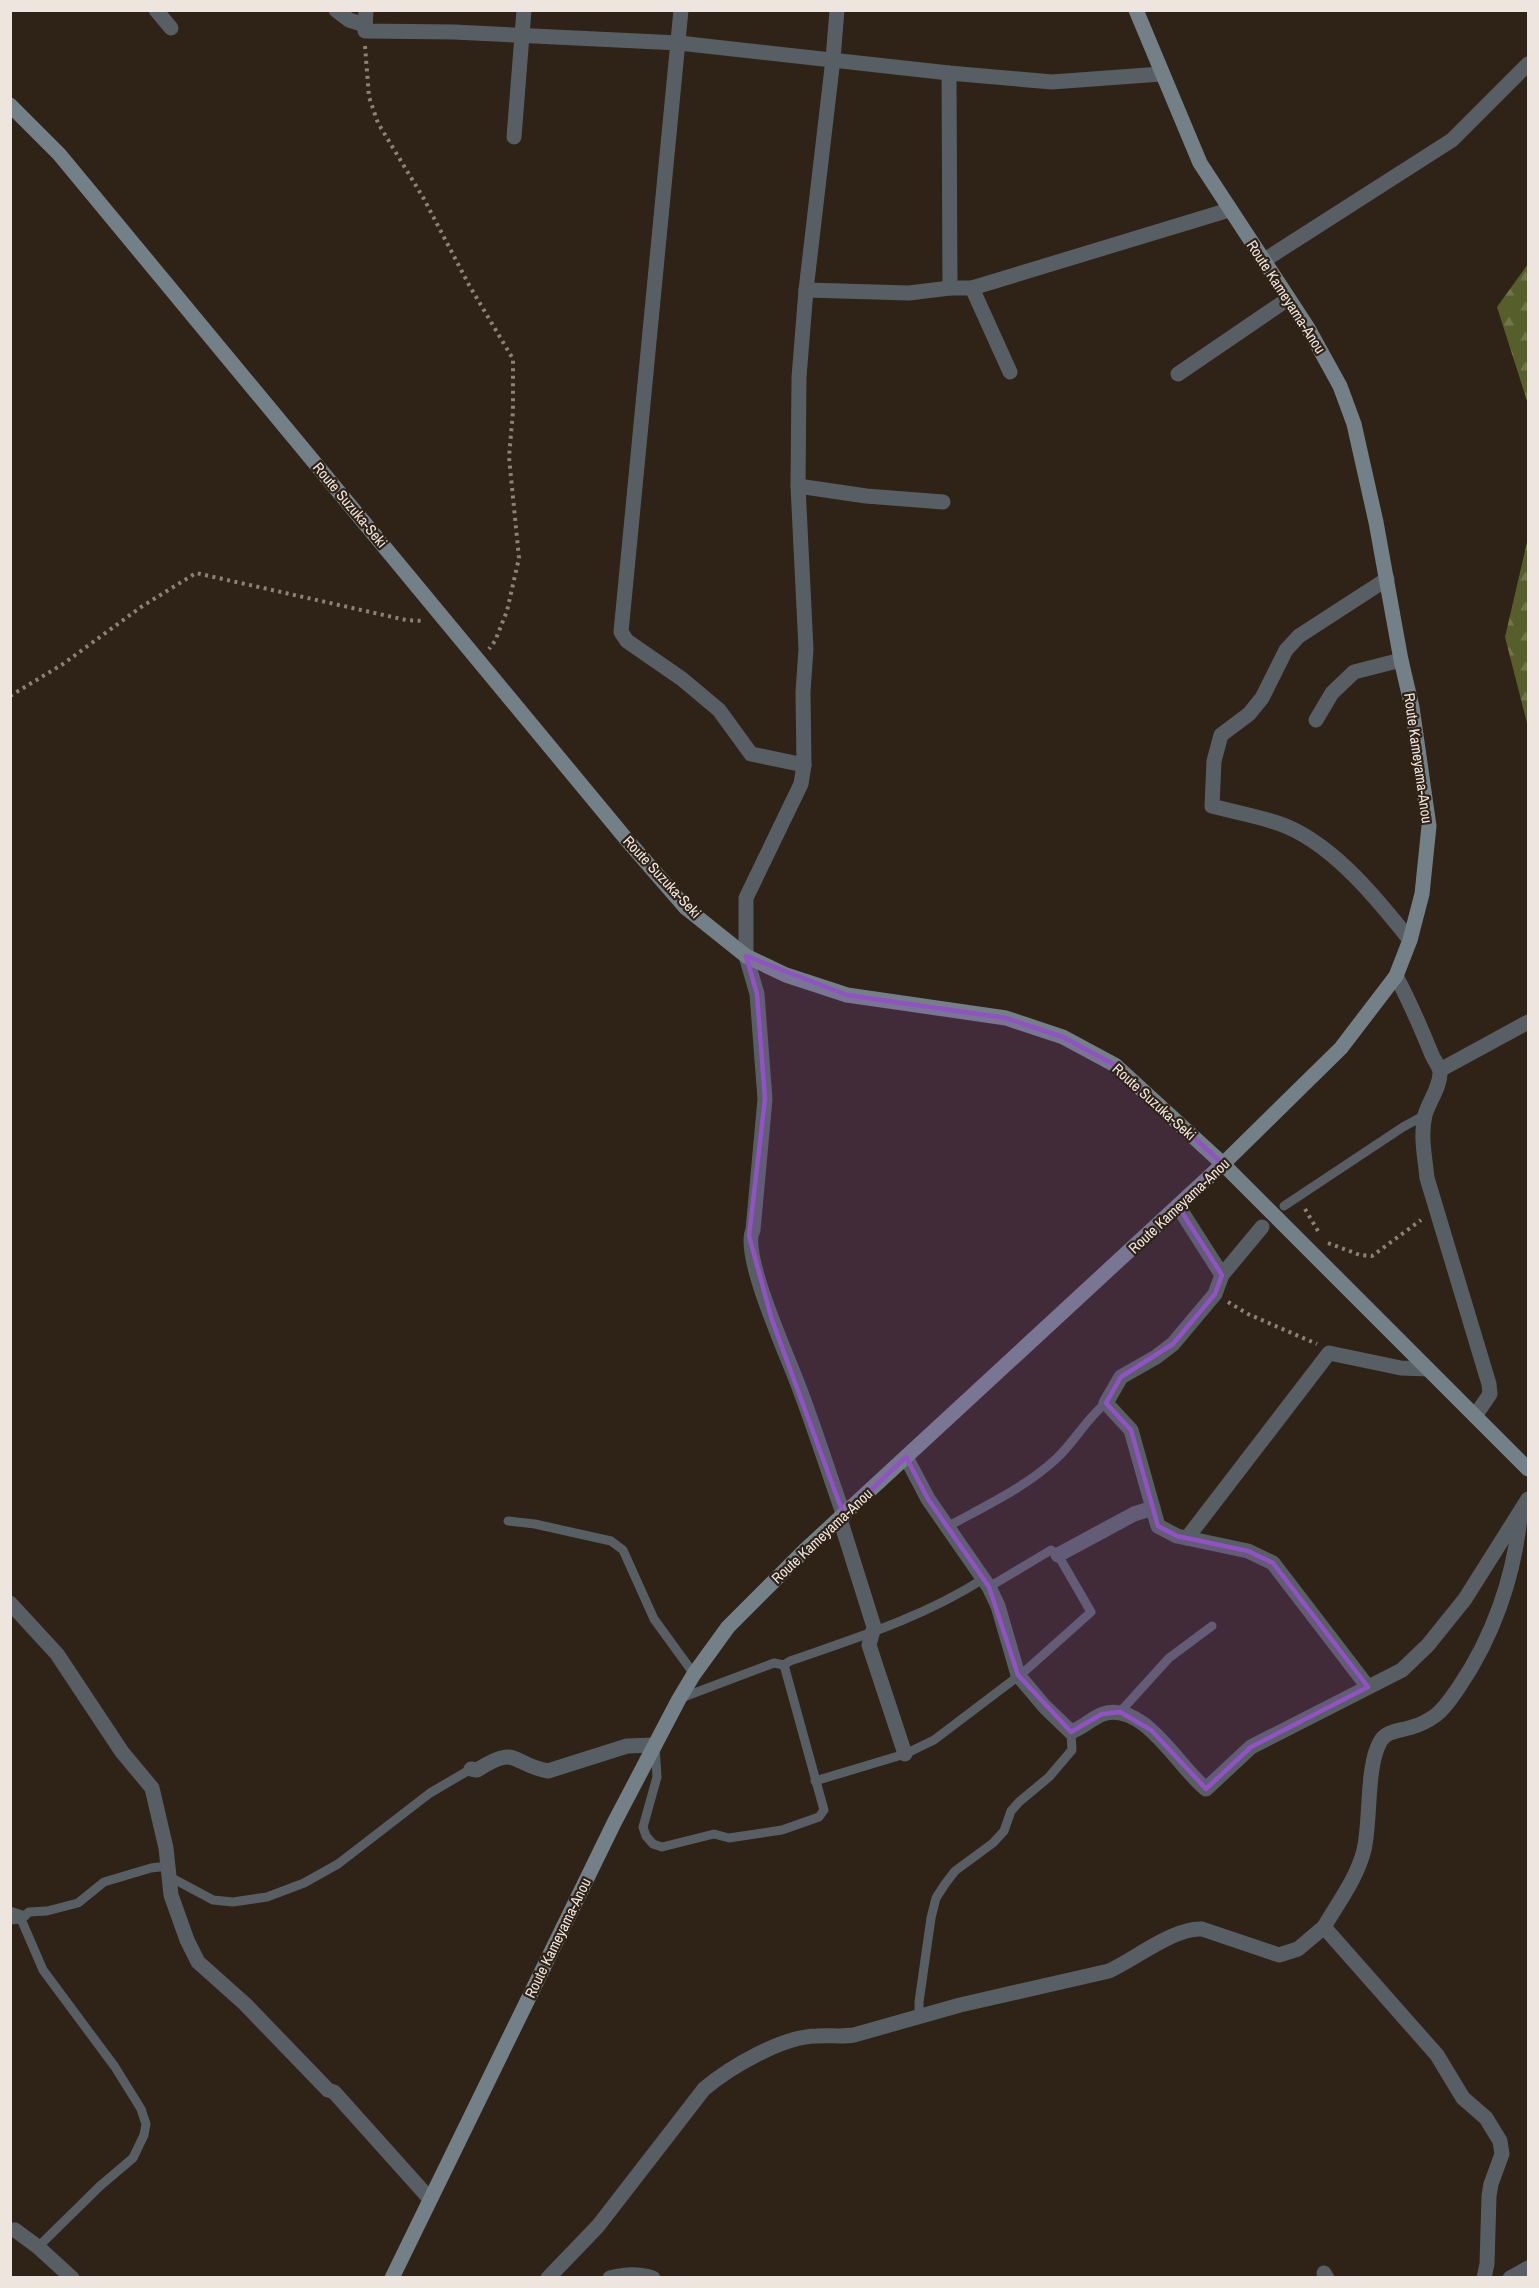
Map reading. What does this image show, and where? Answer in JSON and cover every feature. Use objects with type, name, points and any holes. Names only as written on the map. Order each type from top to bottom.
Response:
[{"type":"main road","name":"Route Kameyama-Anou","points":[[392,2277],[614,1823],[679,1699],[728,1627],[752,1601],[1223,1164],[1341,1048],[1396,976],[1410,940],[1422,894],[1429,826],[1412,707],[1401,660],[1388,579],[1354,424],[1340,386],[1326,360],[1200,163],[1136,10]]},
{"type":"main road","name":"Route Suzuka-Seki","points":[[10,105],[59,154],[627,840],[686,908],[746,956],[786,975],[847,995],[1006,1018],[1063,1037],[1115,1065],[1223,1164],[1528,1469]]},
{"type":"street","points":[[156,10],[171,28]]},
{"type":"street","points":[[336,10],[349,20],[366,22],[522,35],[679,43],[1052,82],[1161,74]]},
{"type":"street","points":[[514,137],[524,10]]},
{"type":"street","points":[[681,10],[621,632],[627,641],[682,679],[718,710],[751,754],[804,765]]},
{"type":"street","points":[[837,10],[806,290],[799,376],[798,486],[806,649],[803,692],[804,765],[801,784],[746,898],[746,956],[757,994],[765,1099],[753,1230],[749,1236],[754,1263],[772,1320],[800,1388],[842,1518],[874,1627],[869,1645],[905,1754]]},
{"type":"street","points":[[1263,261],[1452,140],[1528,64]]},
{"type":"street","points":[[949,73],[950,288]]},
{"type":"street","points":[[806,290],[909,293],[972,288],[1229,210]]},
{"type":"street","points":[[972,288],[1010,372]]},
{"type":"street","points":[[1178,375],[1288,299]]},
{"type":"street","points":[[798,486],[866,496],[944,502]]},
{"type":"street","points":[[1388,579],[1299,636],[1286,650],[1262,698],[1248,714],[1221,735],[1214,761],[1212,806],[1287,827],[1310,839],[1371,892],[1410,940]]},
{"type":"street","points":[[1316,720],[1332,693],[1354,672],[1401,660]]},
{"type":"street","points":[[1396,976],[1409,999],[1426,1036],[1432,1057],[1440,1070],[1439,1081],[1425,1115],[1422,1144],[1427,1178],[1489,1384],[1490,1394],[1474,1416]]},
{"type":"street","points":[[1440,1070],[1528,1022]]},
{"type":"street","points":[[1178,1206],[1222,1275]]},
{"type":"street","points":[[1262,1227],[1222,1275],[1215,1294],[1173,1344],[1156,1357],[1120,1377],[1106,1403],[1131,1430],[1158,1526],[1177,1536],[1248,1551],[1273,1563],[1368,1687]]},
{"type":"street","points":[[1187,1538],[1329,1353],[1401,1368],[1428,1369]]},
{"type":"street","points":[[906,1457],[928,1499],[986,1583],[999,1606],[1018,1675],[1045,1707],[1071,1732],[1083,1728],[1102,1714],[1120,1712],[1151,1730],[1166,1743],[1193,1779],[1206,1789],[1251,1747],[1402,1671],[1428,1645],[1465,1599],[1525,1505]]},
{"type":"street","points":[[548,2277],[598,2226],[705,2089],[725,2072],[787,2043],[818,2036],[842,2037],[1041,1985],[1109,1971],[1130,1962],[1168,1938],[1195,1929],[1202,1929],[1280,1955],[1298,1949],[1324,1927],[1354,1875],[1363,1852],[1373,1763],[1379,1742],[1391,1732],[1411,1728],[1446,1706],[1472,1668],[1486,1642],[1510,1574],[1525,1505]]},
{"type":"street","points":[[1058,1555],[1134,1514],[1153,1508]]},
{"type":"street","points":[[10,1604],[57,1654],[122,1752],[152,1788],[157,1803],[171,1895],[187,1940],[198,1962],[245,2004],[328,2090],[334,2092],[429,2198]]},
{"type":"street","points":[[471,1769],[477,1770],[496,1758],[512,1757],[539,1770],[548,1771],[627,1746],[655,1745]]},
{"type":"street","points":[[1324,1927],[1437,2055],[1463,2098],[1486,2118],[1500,2141],[1502,2154],[1489,2196],[1487,2264],[1484,2277]]},
{"type":"street","points":[[10,2230],[15,2230],[38,2247],[72,2277]]},
{"type":"street","points":[[1510,2277],[1528,2268]]},
{"type":"street","points":[[610,2277],[622,2274],[653,2277]]},
{"type":"lane","points":[[1284,1206],[1403,1127],[1425,1115]]},
{"type":"lane","points":[[947,1527],[1022,1486],[1057,1457],[1098,1409],[1106,1403]]},
{"type":"lane","points":[[508,1521],[536,1524],[611,1540],[623,1550],[654,1619],[694,1674]]},
{"type":"lane","points":[[679,1699],[774,1663],[784,1665],[873,1633],[986,1583],[1051,1550],[1058,1555],[1091,1612],[1018,1675],[934,1740],[905,1754],[815,1781]]},
{"type":"lane","points":[[1120,1712],[1168,1658],[1212,1626]]},
{"type":"lane","points":[[655,1745],[657,1778],[642,1827],[653,1844],[663,1847],[714,1834],[729,1838],[783,1830],[819,1817],[824,1810],[784,1665]]},
{"type":"lane","points":[[919,2016],[931,1918],[936,1898],[955,1871],[993,1843],[1004,1831],[1011,1811],[1049,1777],[1072,1750],[1071,1732]]},
{"type":"lane","points":[[10,1920],[23,1917],[28,1912],[47,1911],[78,1903],[104,1882],[151,1868],[169,1871],[213,1900],[233,1902],[267,1897],[304,1883],[338,1864],[430,1793],[471,1769]]},
{"type":"lane","points":[[10,1911],[23,1917],[43,1970],[115,2067],[141,2109],[146,2124],[144,2135],[133,2158],[100,2186],[38,2247]]},
{"type":"path","points":[[366,22],[369,97],[378,123],[424,199],[469,285],[513,359],[513,411],[509,457],[519,558],[507,611],[495,641],[480,663]]},
{"type":"path","points":[[10,696],[63,664],[141,607],[196,573],[406,620],[422,621],[442,616]]},
{"type":"path","points":[[1298,1197],[1320,1236]]},
{"type":"path","points":[[1325,1240],[1360,1256],[1372,1256],[1437,1209]]},
{"type":"path","points":[[1215,1294],[1248,1314],[1321,1346],[1329,1353]]},
{"type":"highlighted area","points":[[746,956],[847,995],[1006,1018],[1063,1037],[1115,1065],[1223,1164],[1178,1206],[1222,1275],[1215,1294],[1173,1344],[1121,1377],[1106,1403],[1131,1430],[1158,1526],[1177,1536],[1248,1551],[1273,1563],[1368,1687],[1251,1747],[1206,1789],[1151,1730],[1120,1712],[1102,1714],[1071,1732],[1018,1675],[989,1587],[928,1499],[906,1457],[844,1516],[772,1320],[749,1236],[765,1099],[757,994]]},
{"type":"green space","points":[[1528,264],[1528,404],[1497,307]]},
{"type":"green space","points":[[1528,538],[1528,727],[1505,637]]}]
